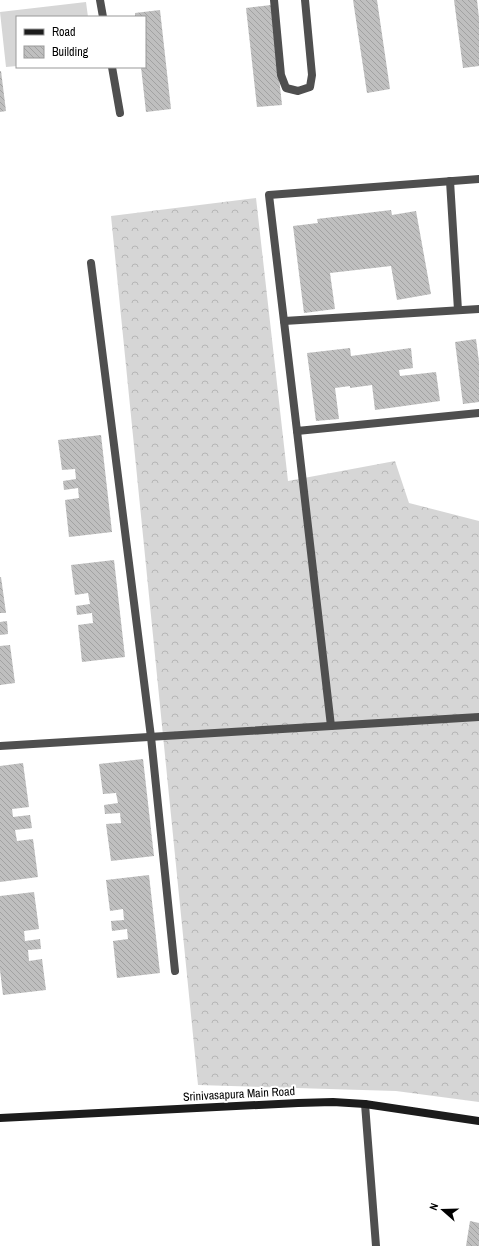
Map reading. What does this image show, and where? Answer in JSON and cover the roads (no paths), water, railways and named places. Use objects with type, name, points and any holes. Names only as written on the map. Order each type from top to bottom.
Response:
[{"type":"street","points":[[100,0],[103,16]]},
{"type":"street","points":[[274,0],[281,75],[286,88],[298,91],[310,87],[312,76],[305,0]]},
{"type":"street","points":[[112,68],[120,113]]},
{"type":"street","points":[[331,726],[269,195],[479,179]]},
{"type":"street","points":[[450,181],[458,310]]},
{"type":"street","points":[[90,263],[151,737],[175,971]]},
{"type":"street","points":[[284,321],[479,309]]},
{"type":"street","points":[[297,431],[479,413]]},
{"type":"street","points":[[0,746],[479,717]]},
{"type":"street","name":"Srinivasapura Main Road","points":[[0,1118],[333,1102],[365,1104],[479,1121]]},
{"type":"street","points":[[365,1104],[376,1246]]}]
